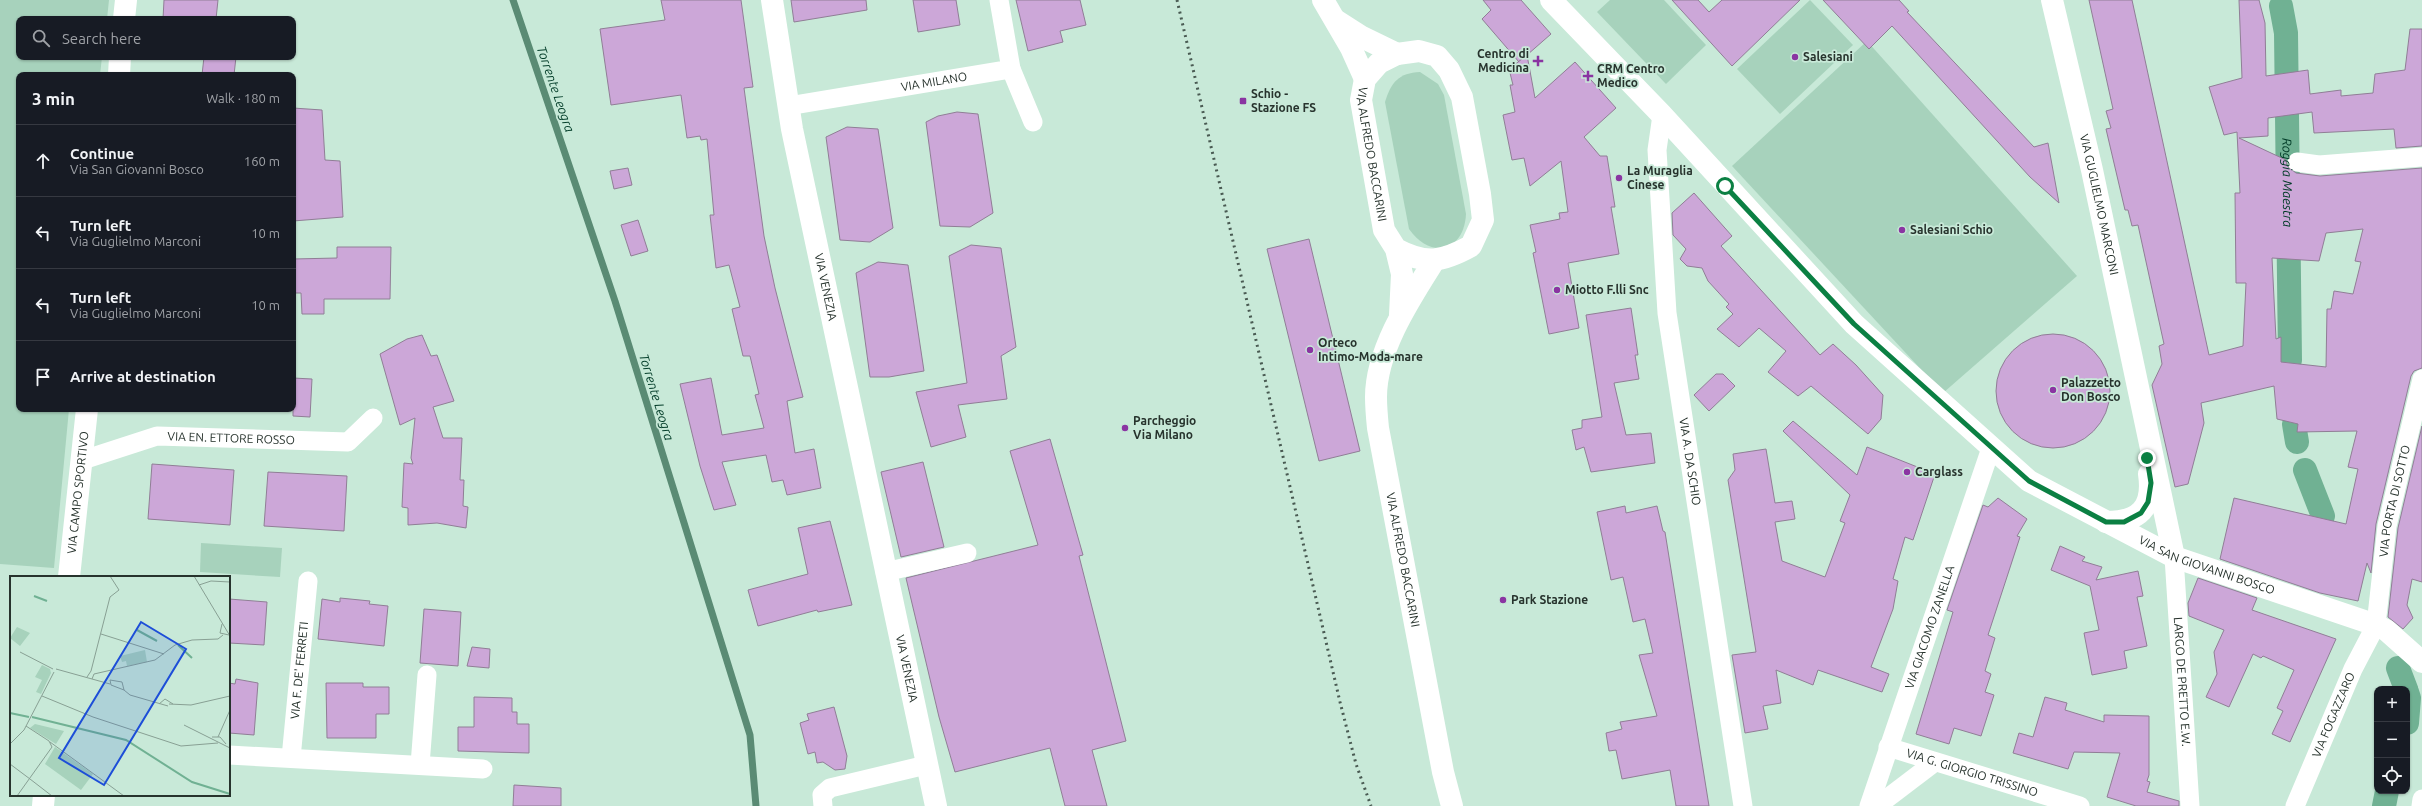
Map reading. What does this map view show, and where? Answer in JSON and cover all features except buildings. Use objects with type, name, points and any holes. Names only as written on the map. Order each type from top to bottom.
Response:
[{"type":"street","points":[[124,16],[126,0]]},
{"type":"street","name":"VIA VENEZIA","points":[[772,0],[788,106],[885,572],[936,806]]},
{"type":"street","points":[[999,0],[1011,69],[1033,122]]},
{"type":"street","name":"VIA SAN GIOVANNI BOSCO","points":[[1551,0],[1662,115],[1854,324],[2029,481],[2174,557],[2376,625],[2386,630],[2422,662]]},
{"type":"street","name":"VIA GUGLIELMO MARCONI","points":[[2052,0],[2092,170],[2174,557]]},
{"type":"street","name":"VIA ALFREDO BACCARINI","points":[[1327,8],[1362,37],[1397,54]]},
{"type":"street","name":"VIA ALFREDO BACCARINI","points":[[1327,8],[1351,48],[1365,79]]},
{"type":"street","name":"VIA ALFREDO BACCARINI","points":[[1396,249],[1412,258],[1434,262],[1472,246],[1483,220],[1480,194],[1462,97],[1449,70],[1437,56],[1419,51],[1397,54],[1379,63],[1365,79],[1361,100],[1384,230],[1396,249],[1402,274],[1400,315]]},
{"type":"street","points":[[119,72],[120,60]]},
{"type":"street","name":"VIA MILANO","points":[[788,106],[1011,69]]},
{"type":"street","name":"VIA A. DA SCHIO","points":[[1662,115],[1657,150],[1667,313],[1743,806]]},
{"type":"street","points":[[2297,162],[2319,165],[2422,157]]},
{"type":"street","name":"VIA ALFREDO BACCARINI","points":[[1434,262],[1400,315],[1381,367],[1376,396],[1378,428],[1443,772],[1452,806]]},
{"type":"street","name":"VIA PORTA DI SOTTO","points":[[2376,625],[2387,526],[2422,379]]},
{"type":"street","name":"VIA GUGLIELMO MARCONI","points":[[2106,522],[2124,522],[2133,518],[2141,513],[2148,502],[2151,483],[2142,409]]},
{"type":"street","name":"VIA CAMPO SPORTIVO","points":[[69,576],[83,460],[87,412]]},
{"type":"street","name":"VIA EN. ETTORE ROSSO","points":[[83,460],[157,436],[348,442],[373,418]]},
{"type":"street","name":"VIA GIACOMO ZANELLA","points":[[1869,806],[1991,448]]},
{"type":"street","points":[[885,572],[968,553]]},
{"type":"street","name":"LARGO DE PRETTO E.W.","points":[[2174,557],[2190,806]]},
{"type":"street","name":"VIA F. DE' FERRETI","points":[[292,758],[308,582]]},
{"type":"street","name":"VIA FOGAZZARO","points":[[2295,806],[2353,668],[2376,625]]},
{"type":"street","points":[[420,765],[427,675]]},
{"type":"street","name":"VIA G. GIORGIO TRISSINO","points":[[1888,747],[2080,806]]},
{"type":"street","points":[[230,755],[483,769]]},
{"type":"street","points":[[1877,806],[1935,762]]},
{"type":"street","points":[[823,806],[822,795],[830,788],[926,765]]},
{"type":"street","points":[[43,806],[44,796]]},
{"type":"street","points":[[2421,806],[2422,799]]},
{"type":"green space","points":[[0,0],[109,0],[107,16],[16,16],[16,60],[102,60],[100,72],[16,72],[16,412],[69,412],[54,568],[0,564]]},
{"type":"green space","points":[[1610,0],[1664,0],[1706,45],[1666,84],[1597,12]]},
{"type":"green space","name":"Salesiani","points":[[1810,0],[1853,45],[1780,114],[1737,69]]},
{"type":"green space","name":"Salesiani Schio","points":[[1867,41],[2077,276],[1943,393],[1732,166]]},
{"type":"green space","points":[[1420,72],[1438,84],[1444,95],[1466,214],[1464,227],[1459,237],[1453,244],[1445,247],[1436,248],[1427,245],[1418,239],[1409,229],[1385,102],[1390,89],[1397,80],[1407,74]]},
{"type":"green space","points":[[201,543],[282,548],[280,577],[200,572]]},
{"type":"waterway","name":"Torrente Leogra","points":[[513,0],[615,301],[750,735],[756,806]]},
{"type":"waterway","name":"Roggia Maestra","points":[[2281,6],[2286,33],[2290,360]]},
{"type":"waterway","name":"Roggia Maestra","points":[[2294,424],[2297,442]]},
{"type":"waterway","name":"Roggia Maestra","points":[[2305,470],[2323,516]]},
{"type":"waterway","name":"Roggia Maestra","points":[[2398,668],[2405,686]]},
{"type":"waterway","name":"Roggia Maestra","points":[[2384,806],[2386,794]]},
{"type":"railway","points":[[1177,0],[1340,702],[1356,764],[1371,806]]},
{"type":"place","name":"Salesiani","points":[[1795,57]]},
{"type":"place","name":"Centro di Medicina","points":[[1538,61]]},
{"type":"place","name":"CRM Centro Medico","points":[[1588,76]]},
{"type":"place","name":"Schio - Stazione FS","points":[[1243,101]]},
{"type":"place","name":"La Muraglia Cinese","points":[[1619,178]]},
{"type":"place","name":"Salesiani Schio","points":[[1902,230]]},
{"type":"place","name":"Miotto F.lli Snc","points":[[1557,290]]},
{"type":"place","name":"Orteco Intimo-Moda-mare","points":[[1310,350]]},
{"type":"place","name":"Palazzetto Don Bosco","points":[[2053,390]]},
{"type":"place","name":"Parcheggio Via Milano","points":[[1125,428]]},
{"type":"place","name":"Carglass","points":[[1907,472]]},
{"type":"place","name":"Park Stazione","points":[[1503,600]]},
{"type":"route","points":[[1725,186],[1854,324],[2029,481],[2106,522],[2124,522],[2141,513],[2148,502],[2151,483],[2147,458]]}]
